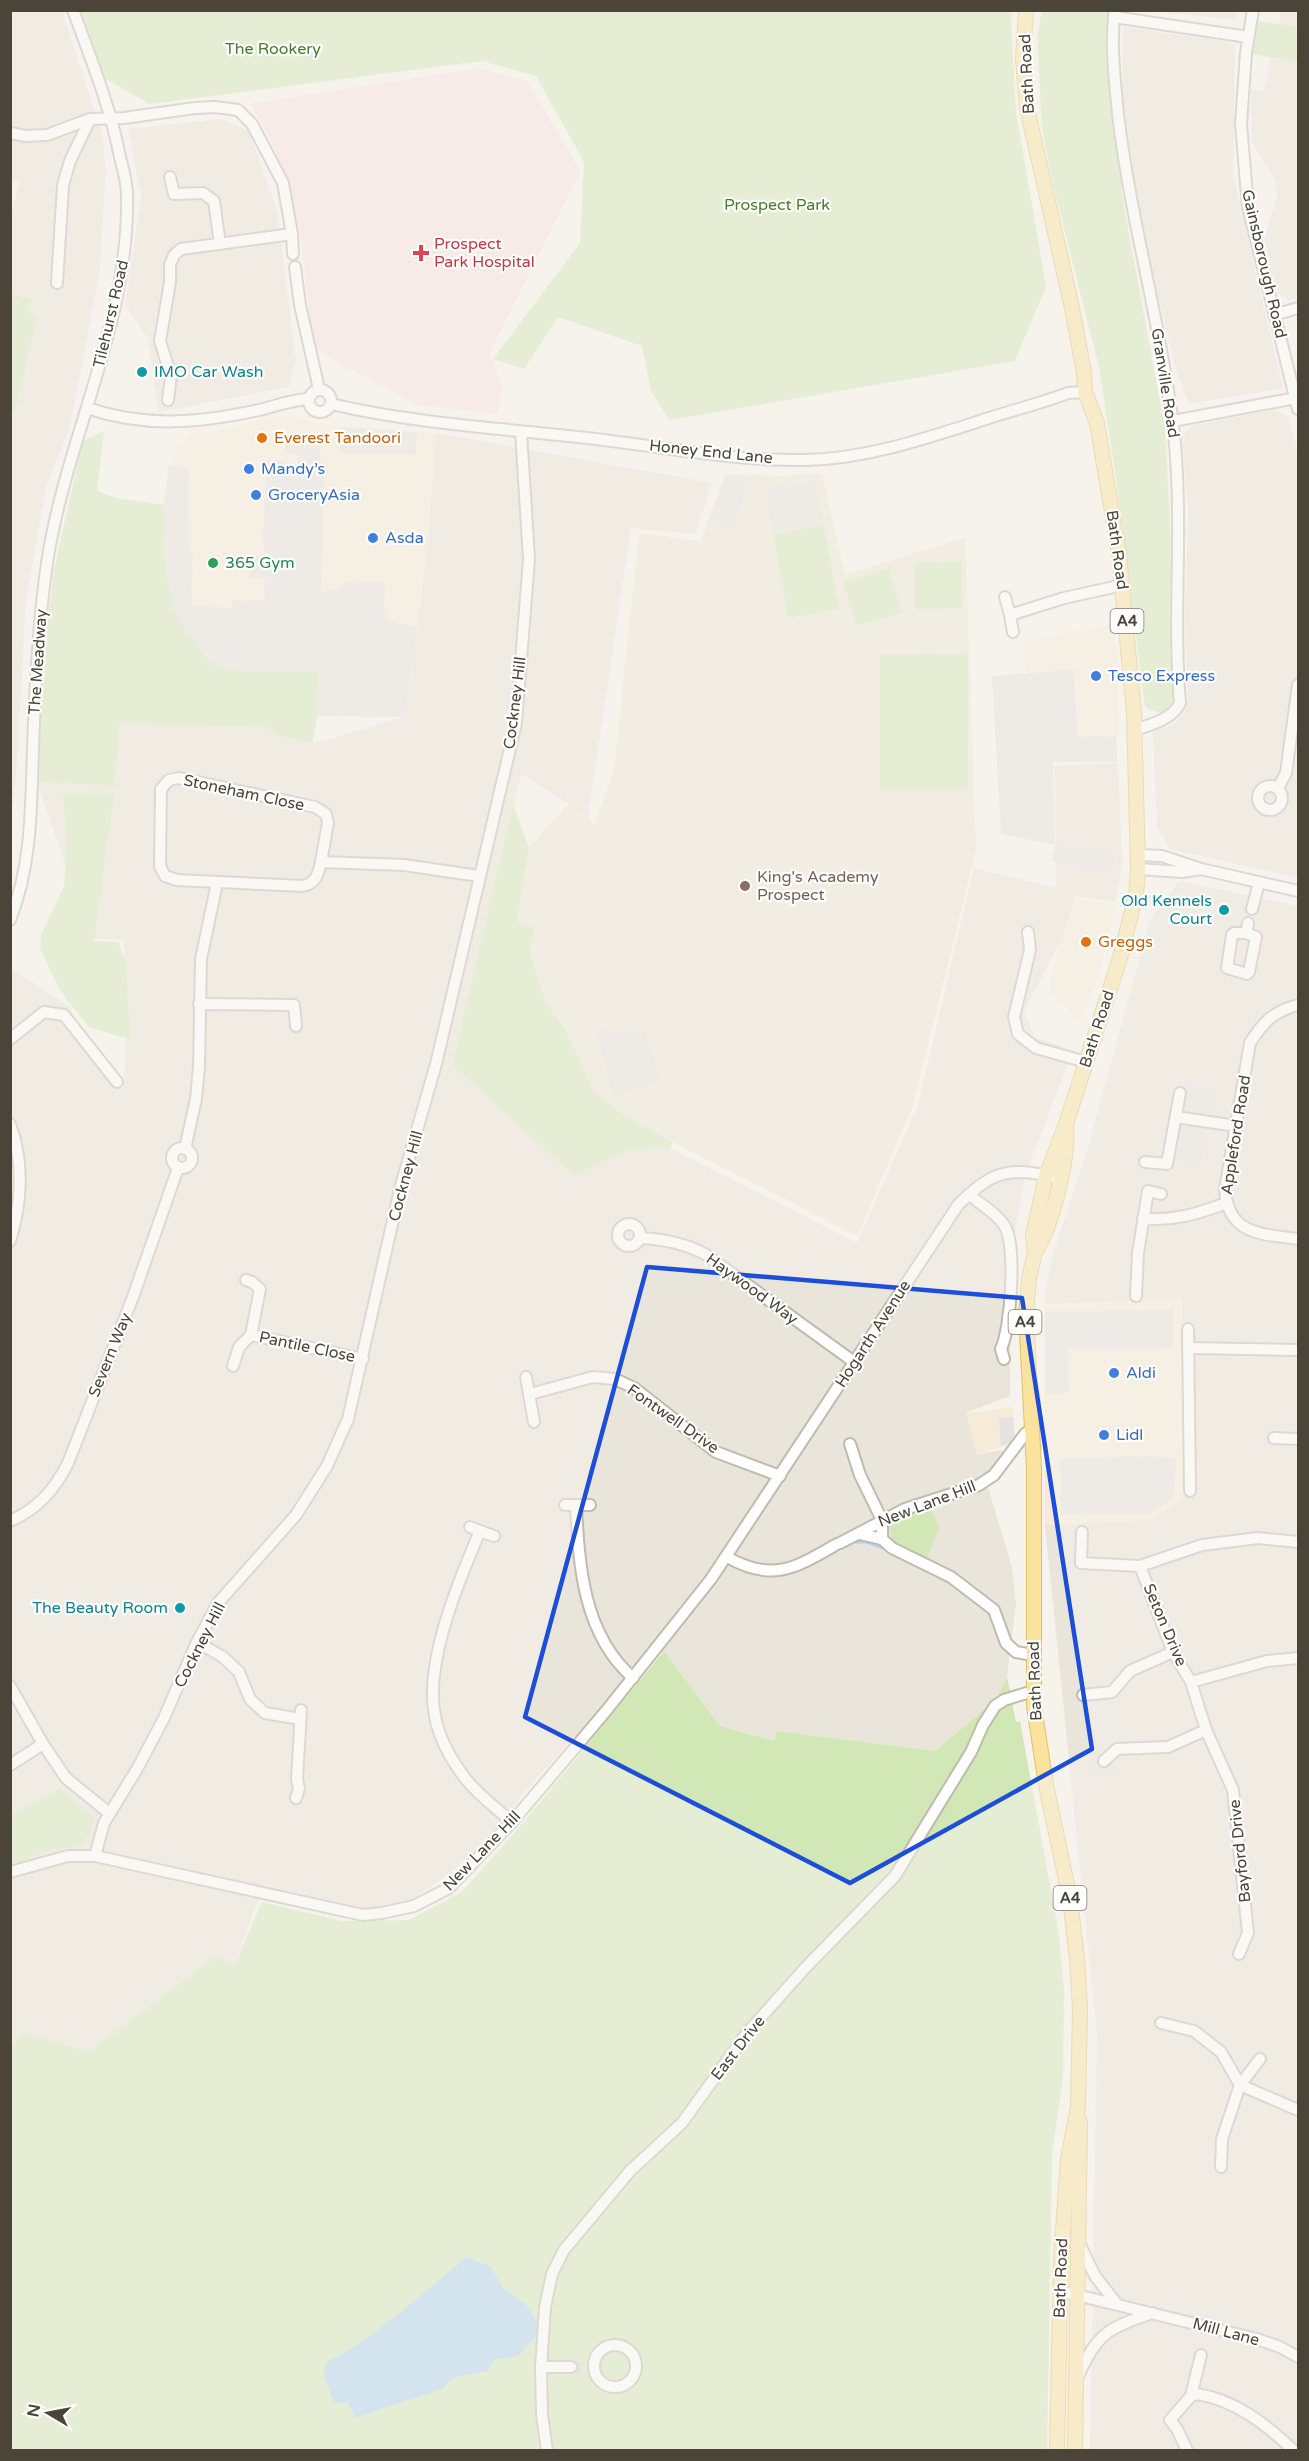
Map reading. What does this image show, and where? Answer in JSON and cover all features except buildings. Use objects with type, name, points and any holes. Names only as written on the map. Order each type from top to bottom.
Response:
[{"type":"main road","name":"Bath Road","points":[[1026,10],[1023,58],[1027,108],[1072,308],[1084,373],[1085,392],[1097,423],[1123,585],[1134,730],[1138,862],[1136,895],[1127,932],[1066,1124],[1068,1144],[1053,1177],[1044,1239],[1035,1252],[1028,1288],[1025,1326],[1034,1512],[1033,1691],[1041,1757],[1070,1899],[1080,2021],[1078,2107],[1068,2159],[1060,2291],[1057,2451]]},
{"type":"main road","name":"Bath Road","points":[[1075,2451],[1082,2131],[1078,2107]]},
{"type":"street","name":"Tilehurst Road","points":[[73,10],[113,119],[127,191],[124,268],[108,341],[87,408]]},
{"type":"street","name":"Gainsborough Road","points":[[1253,10],[1248,37],[1241,124],[1248,207],[1274,315],[1294,373],[1297,403]]},
{"type":"street","points":[[1114,14],[1248,37]]},
{"type":"street","name":"Granville Road","points":[[1114,14],[1113,67],[1125,168],[1173,420],[1179,518],[1176,629],[1180,703],[1177,710],[1171,714],[1148,726],[1134,730]]},
{"type":"street","points":[[10,134],[47,135],[90,119],[113,119],[205,107],[238,110],[252,124],[283,183],[293,254]]},
{"type":"street","points":[[57,283],[63,185],[69,161],[90,119]]},
{"type":"street","points":[[170,177],[174,194],[203,193],[214,201],[220,244]]},
{"type":"street","points":[[168,400],[171,376],[160,341],[170,282],[170,265],[174,255],[182,249],[292,234]]},
{"type":"street","points":[[295,267],[300,305],[319,389]]},
{"type":"street","points":[[1274,315],[1299,308]]},
{"type":"street","points":[[87,408],[113,417],[153,422],[210,419],[308,399],[313,391],[319,389],[328,394],[330,404]]},
{"type":"street","name":"Honey End Lane","points":[[308,399],[310,407],[315,411],[326,410],[330,404],[378,415],[521,432],[624,441],[740,458],[805,460],[837,458],[918,441],[1068,393],[1085,392]]},
{"type":"street","points":[[1173,420],[1297,403]]},
{"type":"street","name":"The Meadway","points":[[10,920],[17,903],[28,851],[36,679],[47,564],[72,452],[87,408]]},
{"type":"street","name":"Cockney Hill","points":[[95,1856],[100,1833],[108,1813],[137,1769],[164,1718],[197,1642],[218,1603],[296,1515],[327,1466],[348,1419],[395,1210],[436,1064],[516,723],[530,559],[521,432]]},
{"type":"street","points":[[1010,615],[1064,598],[1123,585]]},
{"type":"street","points":[[1005,597],[1013,632]]},
{"type":"street","points":[[1278,788],[1286,773],[1299,685]]},
{"type":"street","name":"Stoneham Close","points":[[179,778],[315,807],[326,814],[328,823],[321,862],[318,876],[311,884],[303,886],[217,883],[177,880],[165,876],[160,866],[161,789],[170,780],[179,778]]},
{"type":"street","points":[[1138,862],[1162,856],[1201,869],[1299,891]]},
{"type":"street","points":[[321,862],[404,865],[479,876]]},
{"type":"street","name":"Severn Way","points":[[10,1521],[27,1514],[57,1485],[68,1463],[133,1297],[178,1168],[172,1161],[172,1155],[178,1149],[185,1149],[196,1099],[200,1066],[201,958],[217,883]]},
{"type":"street","points":[[1252,909],[1259,883]]},
{"type":"street","points":[[1028,932],[1030,950],[1014,1017],[1018,1034],[1036,1048],[1086,1062]]},
{"type":"street","points":[[199,1004],[294,1005],[296,1026]]},
{"type":"street","name":"Appleford Road","points":[[1299,1005],[1274,1014],[1262,1024],[1250,1043],[1225,1189],[1226,1203],[1237,1223],[1245,1229],[1299,1239]]},
{"type":"street","points":[[10,1039],[44,1012],[64,1015],[117,1082]]},
{"type":"street","points":[[1144,1162],[1167,1164],[1180,1093]]},
{"type":"street","points":[[1176,1117],[1236,1126]]},
{"type":"street","points":[[10,1124],[17,1141],[21,1178],[16,1221],[10,1240]]},
{"type":"street","name":"Hogarth Avenue","points":[[727,1557],[945,1223],[969,1194],[1000,1174],[1011,1171],[1021,1170],[1053,1177]]},
{"type":"street","points":[[1136,1296],[1138,1253],[1148,1191],[1161,1194]]},
{"type":"street","points":[[969,1194],[994,1213],[1005,1225],[1011,1240],[1006,1338],[1001,1349],[1004,1359]]},
{"type":"street","points":[[1143,1219],[1173,1219],[1198,1215],[1226,1203]]},
{"type":"street","name":"Haywood Way","points":[[640,1238],[663,1239],[683,1244],[705,1254],[854,1362]]},
{"type":"street","name":"Pantile Close","points":[[232,1366],[238,1347],[251,1335],[260,1289],[246,1280]]},
{"type":"street","points":[[1188,1329],[1190,1491]]},
{"type":"street","name":"Pantile Close","points":[[251,1335],[363,1359]]},
{"type":"street","points":[[1188,1348],[1299,1350]]},
{"type":"street","points":[[526,1377],[534,1422]]},
{"type":"street","name":"Fontwell Drive","points":[[530,1394],[593,1377],[615,1379],[634,1388],[717,1452],[780,1476]]},
{"type":"street","name":"New Lane Hill","points":[[10,1872],[68,1856],[95,1856],[363,1915],[414,1906],[449,1888],[512,1822],[633,1678],[727,1557],[740,1565],[766,1570],[782,1571],[797,1567],[905,1509],[979,1485],[994,1475],[1024,1434],[1031,1430]]},
{"type":"street","points":[[1274,1438],[1299,1439]]},
{"type":"street","points":[[850,1444],[860,1475],[882,1520],[882,1539]]},
{"type":"street","points":[[590,1505],[571,1505],[578,1556],[590,1612],[604,1640],[620,1664],[633,1678]]},
{"type":"street","points":[[494,1536],[475,1529],[456,1586],[433,1676],[435,1717],[446,1746],[465,1778],[478,1793],[512,1822]]},
{"type":"street","points":[[1082,1532],[1082,1563],[1140,1566],[1202,1545],[1258,1538],[1299,1542]]},
{"type":"street","points":[[860,1534],[882,1539],[892,1548],[951,1577],[994,1610],[1006,1643],[1016,1652],[1032,1655]]},
{"type":"street","name":"Seton Drive","points":[[1140,1566],[1173,1652],[1191,1683]]},
{"type":"street","points":[[197,1642],[223,1657],[239,1672],[250,1699],[265,1713],[301,1714],[297,1779],[299,1789],[296,1798]]},
{"type":"street","points":[[1083,1695],[1112,1692],[1130,1671],[1173,1652]]},
{"type":"street","points":[[1191,1683],[1267,1660],[1299,1658]]},
{"type":"street","name":"Bayford Drive","points":[[1191,1683],[1206,1730],[1233,1790],[1248,1933],[1239,1954]]},
{"type":"street","points":[[10,1686],[43,1744],[66,1778],[108,1813]]},
{"type":"street","name":"East Drive","points":[[547,2451],[542,2415],[541,2367],[545,2307],[552,2274],[564,2250],[630,2171],[682,2123],[747,2033],[807,1966],[895,1876],[971,1752],[983,1725],[995,1706],[1004,1700],[1033,1691]]},
{"type":"street","points":[[1104,1761],[1117,1749],[1168,1747],[1206,1730]]},
{"type":"street","points":[[10,1765],[43,1744]]},
{"type":"street","points":[[1161,2023],[1194,2031],[1221,2052],[1240,2085],[1299,2110]]},
{"type":"street","points":[[1221,2167],[1222,2139],[1240,2085],[1260,2059]]},
{"type":"street","points":[[1078,2242],[1095,2276],[1117,2304]]},
{"type":"street","name":"Mill Lane","points":[[1060,2291],[1257,2339],[1299,2357]]},
{"type":"street","points":[[1076,2382],[1088,2355],[1099,2338],[1113,2328],[1152,2313]]},
{"type":"street","points":[[615,2345],[628,2349],[635,2360],[636,2367],[631,2380],[618,2387],[611,2387],[599,2380],[594,2367],[595,2360],[602,2349],[615,2345]]},
{"type":"street","points":[[1187,2451],[1177,2429],[1170,2420],[1191,2396],[1201,2355]]},
{"type":"street","points":[[541,2367],[594,2367]]},
{"type":"street","points":[[1191,2396],[1204,2395],[1253,2416],[1271,2429],[1293,2451]]},
{"type":"highlighted area","points":[[647,1267],[1022,1298],[1092,1749],[850,1883],[525,1717]]},
{"type":"shaded area","points":[[1238,10],[1236,20],[1153,11]]},
{"type":"shaded area","points":[[11,11],[62,11],[102,134],[106,171],[100,268],[86,344],[69,430],[46,487],[26,599],[16,781],[11,818],[10,367],[18,324],[32,299],[11,295],[11,216],[19,182],[10,181]]},
{"type":"shaded area","points":[[1280,11],[1298,11],[1298,27],[1279,24]]},
{"type":"shaded area","points":[[1123,27],[1228,42],[1235,46],[1233,175],[1283,388],[1189,404],[1176,370],[1140,221],[1122,99]]},
{"type":"shaded area","points":[[1271,58],[1298,62],[1298,297],[1288,300],[1278,292],[1264,240],[1277,197],[1274,178],[1252,143],[1251,90],[1264,91]]},
{"type":"shaded area","name":"Prospect Park Hospital","points":[[479,68],[527,81],[581,171],[489,353],[503,387],[498,414],[417,405],[314,349],[300,231],[272,142],[250,104]]},
{"type":"shaded area","points":[[221,119],[249,131],[277,211],[296,361],[288,387],[158,412],[148,338],[125,305],[141,197],[128,129]]},
{"type":"shaded area","points":[[1275,409],[1289,418],[1298,455],[1298,878],[1170,849],[1157,827],[1153,730],[1166,728],[1176,722],[1184,713],[1188,699],[1185,630],[1188,510],[1182,436],[1192,426]]},
{"type":"shaded area","points":[[289,417],[328,424],[436,433],[426,562],[404,717],[317,716],[318,670],[251,671],[175,613],[164,505],[169,465],[189,434],[213,432],[265,418]]},
{"type":"shaded area","points":[[341,427],[417,433],[416,455],[340,453]]},
{"type":"shaded area","points":[[286,433],[322,435],[320,461],[325,463],[321,592],[342,587],[343,581],[385,583],[384,606],[388,618],[397,624],[417,626],[404,717],[317,716],[318,670],[251,671],[213,667],[175,613],[165,568],[164,505],[169,465],[189,469],[188,544],[193,554],[191,606],[231,608],[232,600],[264,601],[265,579],[250,578],[251,555],[266,556],[266,549],[262,547],[267,461],[284,461],[285,464],[297,465],[298,453],[285,453]]},
{"type":"shaded area","points":[[436,433],[712,483],[695,534],[631,528],[588,816],[521,774],[452,1065],[574,1176],[630,1149],[670,1148],[857,1243],[918,1105],[974,868],[1056,888],[1055,766],[1118,763],[1122,860],[1116,902],[1076,896],[1064,935],[1024,1011],[1034,1037],[1073,1050],[1025,1176],[1015,1234],[1010,1333],[1010,1396],[966,1413],[978,1454],[1003,1450],[1004,1457],[985,1477],[1012,1567],[1016,1604],[1007,1677],[996,1700],[935,1751],[778,1731],[774,1741],[720,1726],[655,1641],[613,1694],[522,1795],[497,1828],[447,1876],[408,1902],[367,1909],[264,1885],[234,1966],[182,1986],[88,2052],[24,2032],[11,2049],[11,968],[70,1007],[78,1028],[117,1069],[123,1090],[127,1031],[124,940],[90,938],[37,782],[115,786],[119,724],[267,727],[277,735],[312,744],[404,717],[426,562]]},
{"type":"shaded area","name":"King's Academy Prospect","points":[[822,473],[845,575],[965,537],[976,850],[913,1106],[857,1236],[642,1126],[625,1116],[593,1090],[565,1029],[546,1003],[530,954],[534,927],[517,923],[529,847],[569,804],[588,816],[594,827],[614,769],[639,533],[701,541],[725,474],[783,476]]},
{"type":"shaded area","points":[[725,475],[749,483],[734,529],[710,521]]},
{"type":"shaded area","points":[[816,481],[823,523],[772,531],[765,489]]},
{"type":"shaded area","points":[[1112,624],[1117,657],[1119,736],[1078,737],[1075,669],[1025,672],[1024,640],[1035,640]]},
{"type":"shaded area","points":[[1074,669],[1078,737],[1116,736],[1117,762],[1053,762],[1055,845],[1001,834],[992,676]]},
{"type":"shaded area","points":[[1055,845],[1115,855],[1112,872],[1052,861]]},
{"type":"shaded area","points":[[1179,881],[1298,906],[1298,2450],[1090,2450],[1097,2034],[1045,1525],[1153,1520],[1182,1383],[1182,1299],[1044,1304],[1051,1261],[1087,1151],[1150,920]]},
{"type":"shaded area","points":[[1078,899],[1116,905],[1095,986],[1078,1021],[1051,991],[1051,976]]},
{"type":"shaded area","points":[[610,1025],[614,1036],[644,1028],[661,1083],[614,1096],[594,1030]]},
{"type":"shaded area","points":[[1180,1084],[1217,1090],[1214,1111],[1209,1111],[1201,1164],[1169,1159]]},
{"type":"shaded area","points":[[1182,1299],[1185,1496],[1153,1520],[1045,1525],[1044,1305]]},
{"type":"shaded area","points":[[1173,1310],[1173,1348],[1068,1349],[1069,1393],[1045,1393],[1045,1312]]},
{"type":"shaded area","points":[[1013,1407],[1016,1443],[976,1454],[966,1413]]},
{"type":"shaded area","points":[[1013,1417],[1015,1443],[1001,1445],[999,1418]]},
{"type":"shaded area","points":[[1150,1456],[1176,1458],[1174,1498],[1151,1513],[1061,1515],[1060,1459]]},
{"type":"shaded area","points":[[1116,1747],[1117,1773],[1093,1775],[1091,1748]]},
{"type":"green space","name":"Prospect Park","points":[[80,11],[1012,11],[1016,112],[1046,287],[1015,361],[670,420],[651,392],[642,346],[558,317],[524,369],[493,359],[580,243],[584,162],[536,76],[482,61],[150,104],[104,78]]},
{"type":"green space","points":[[1042,11],[1108,11],[1107,62],[1124,207],[1165,428],[1170,524],[1173,702],[1169,710],[1163,714],[1145,707],[1116,479],[1099,367],[1052,180],[1042,128],[1037,35]]},
{"type":"green space","points":[[1252,20],[1298,27],[1298,62],[1246,53]]},
{"type":"green space","points":[[10,293],[32,299],[25,312],[37,316],[15,412],[10,412]]},
{"type":"green space","points":[[104,431],[97,491],[116,498],[164,505],[165,568],[213,667],[251,671],[318,670],[317,716],[312,744],[277,735],[267,727],[119,724],[115,786],[37,782],[47,630],[54,570],[83,441]]},
{"type":"green space","points":[[824,525],[839,609],[788,618],[773,534]]},
{"type":"green space","points":[[962,562],[963,608],[915,609],[915,563]]},
{"type":"green space","points":[[889,568],[902,613],[856,626],[843,582]]},
{"type":"green space","points":[[968,653],[968,789],[880,789],[880,654]]},
{"type":"green space","points":[[63,793],[114,793],[94,941],[118,942],[125,960],[131,1040],[89,1027],[61,992],[40,949],[41,935],[64,886],[67,842]]},
{"type":"green space","points":[[513,805],[529,847],[517,922],[534,927],[530,954],[546,1003],[565,1029],[593,1090],[625,1116],[673,1142],[670,1148],[630,1149],[574,1176],[452,1065]]},
{"type":"green space","points":[[931,1508],[939,1528],[926,1561],[893,1541],[888,1522]]},
{"type":"green space","points":[[664,1651],[720,1726],[774,1741],[777,1731],[935,1751],[996,1700],[1007,1677],[1016,1722],[1020,1721],[1059,1935],[1064,1991],[1063,2077],[1052,2155],[1047,2450],[11,2450],[10,2049],[24,2032],[88,2052],[215,1957],[234,1966],[262,1902],[342,1921],[409,1920],[462,1892],[529,1816]]},
{"type":"green space","points":[[60,1787],[95,1819],[89,1836],[81,1847],[52,1849],[11,1866],[11,1816]]},
{"type":"water","points":[[466,2257],[490,2266],[504,2289],[525,2303],[537,2322],[536,2337],[518,2356],[494,2360],[487,2371],[452,2378],[443,2389],[355,2418],[348,2402],[334,2404],[324,2374],[326,2363],[381,2327]]},
{"type":"waterway","points":[[852,1542],[867,1542],[886,1549]]},
{"type":"tunnel","points":[[571,2367],[581,2367]]},
{"type":"place","name":"Prospect Park Hospital","points":[[421,253]]},
{"type":"place","name":"IMO Car Wash","points":[[142,372]]},
{"type":"place","name":"Everest Tandoori","points":[[262,438]]},
{"type":"place","name":"Mandy’s","points":[[249,469]]},
{"type":"place","name":"GroceryAsia","points":[[256,495]]},
{"type":"place","name":"Asda","points":[[373,538]]},
{"type":"place","name":"365 Gym","points":[[213,563]]},
{"type":"place","name":"Tesco Express","points":[[1096,676]]},
{"type":"place","name":"King's Academy Prospect","points":[[745,886]]},
{"type":"place","name":"Old Kennels Court","points":[[1224,910]]},
{"type":"place","name":"Greggs","points":[[1086,942]]},
{"type":"place","name":"Aldi","points":[[1114,1373]]},
{"type":"place","name":"Lidl","points":[[1104,1435]]},
{"type":"place","name":"The Beauty Room","points":[[180,1608]]},
{"type":"park label","name":"The Rookery","points":[[273,49]]}]
